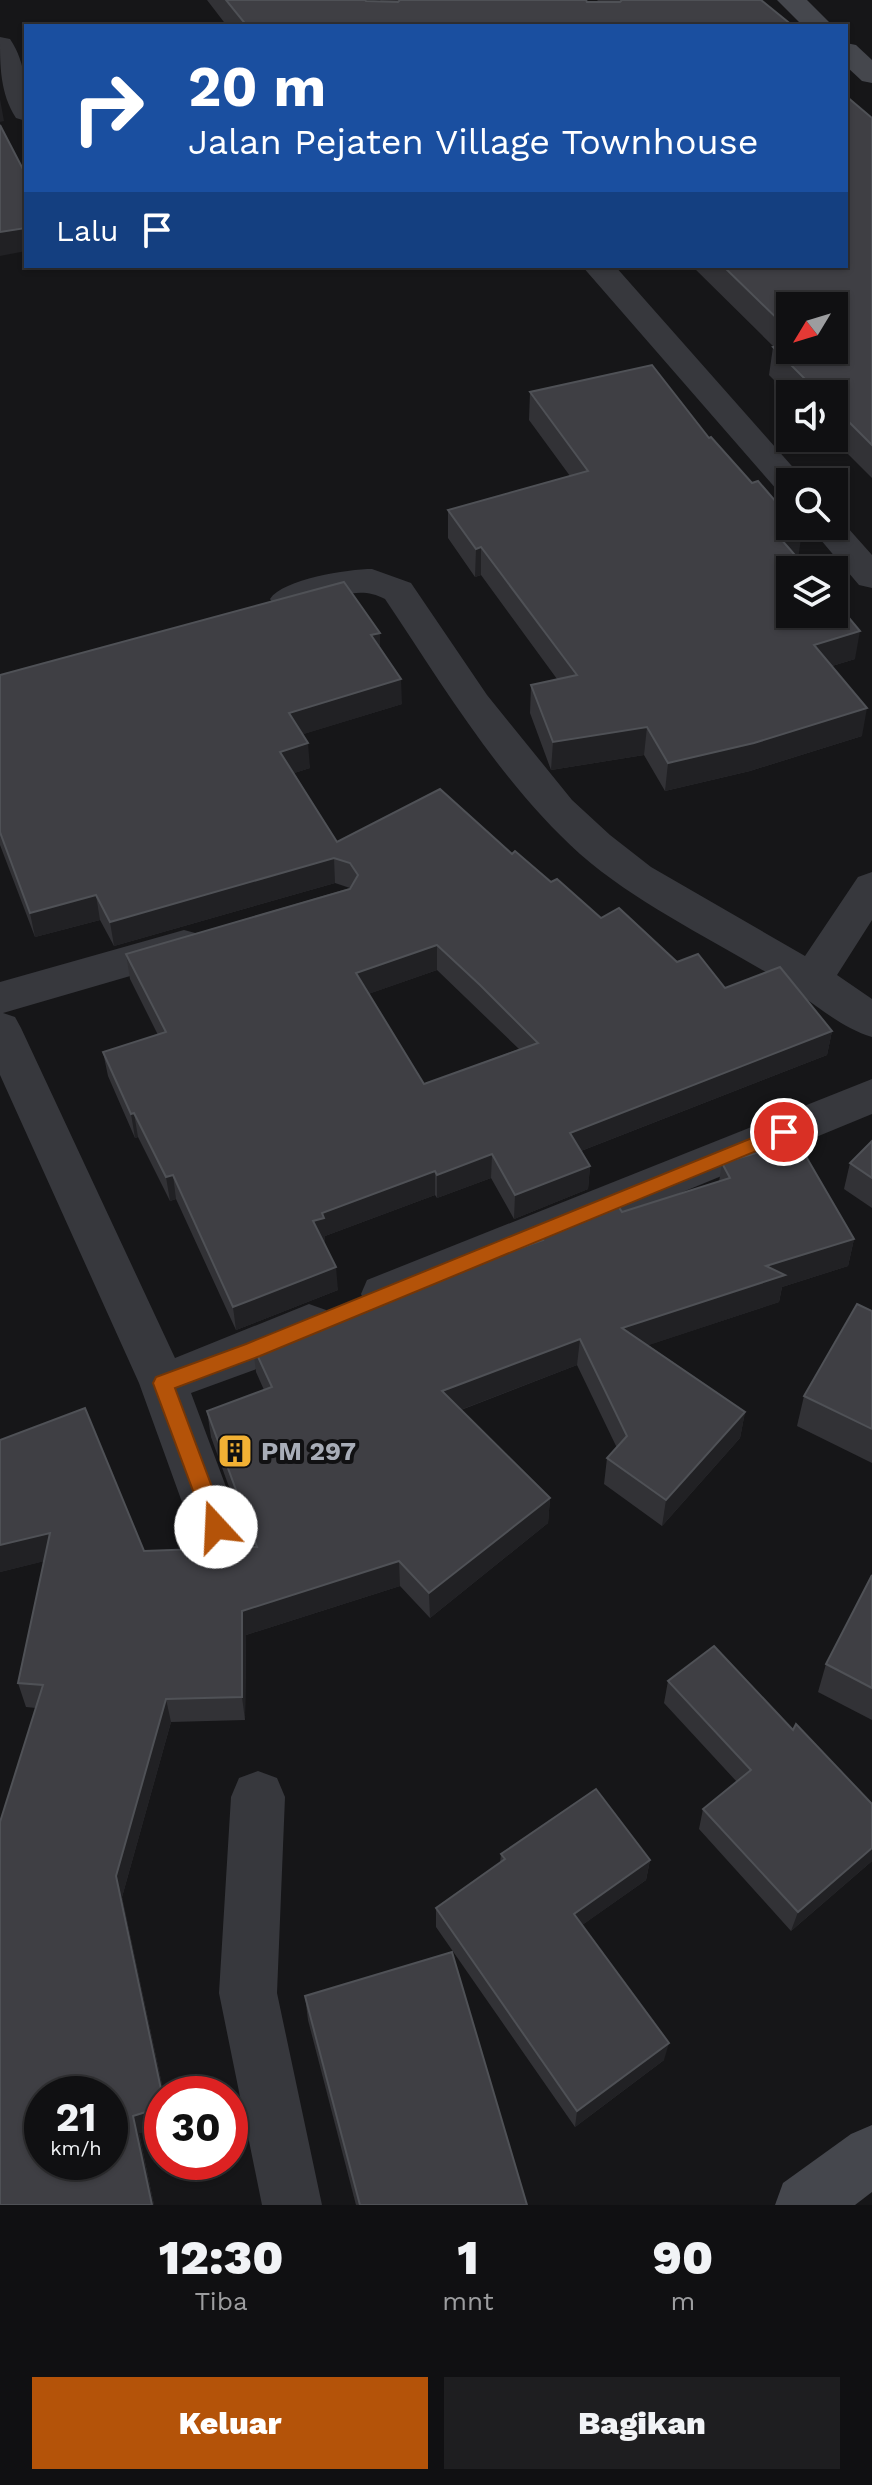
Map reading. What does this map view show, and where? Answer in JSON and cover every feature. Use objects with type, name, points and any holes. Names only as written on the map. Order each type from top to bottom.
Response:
[{"type":"main road","points":[[791,0],[817,24]]},
{"type":"main road","points":[[848,53],[872,75]]},
{"type":"main road","points":[[805,2205],[872,2155]]},
{"type":"street","points":[[0,45],[15,101]]},
{"type":"street","points":[[600,268],[776,468]]},
{"type":"street","points":[[839,540],[872,577]]},
{"type":"street","points":[[254,608],[358,579],[383,582],[403,596],[474,704],[558,810],[596,845],[637,877],[812,979],[872,1021]]},
{"type":"street","points":[[812,979],[872,887]]},
{"type":"street","points":[[0,998],[214,936]]},
{"type":"street","points":[[0,1028],[163,1383],[216,1527]]},
{"type":"street","points":[[163,1383],[253,1350],[872,1096]]},
{"type":"street","points":[[258,1797],[248,1993],[292,2205]]},
{"type":"building","points":[[226,0],[761,0],[791,24],[245,24]]},
{"type":"building","points":[[848,98],[872,118],[872,445],[848,421],[848,380],[806,380],[790,364],[848,364],[848,292],[776,292],[776,317],[725,268],[848,268]]},
{"type":"building","points":[[0,125],[24,171],[24,228],[0,232]]},
{"type":"building","points":[[652,365],[709,438],[752,483],[758,481],[776,502],[776,540],[782,540],[796,556],[776,556],[776,628],[848,628],[848,617],[860,631],[814,645],[867,708],[754,743],[668,763],[647,727],[553,742],[531,685],[577,675],[481,547],[476,549],[448,510],[588,471],[530,392]]},
{"type":"building","points":[[344,582],[380,633],[371,635],[401,679],[289,713],[308,743],[280,752],[337,842],[440,789],[512,854],[515,851],[551,882],[557,879],[601,918],[619,908],[677,962],[698,954],[725,988],[780,967],[832,1031],[570,1133],[590,1166],[515,1195],[492,1154],[437,1175],[435,1171],[322,1213],[324,1218],[313,1221],[336,1267],[233,1307],[173,1175],[166,1177],[134,1113],[131,1114],[103,1052],[166,1032],[126,954],[350,889],[358,875],[350,863],[334,858],[110,922],[96,895],[30,913],[0,832],[0,675]],"holes":[[[437,945],[538,1043],[424,1084],[356,973]]]},
{"type":"building","points":[[797,1141],[854,1239],[766,1266],[785,1275],[622,1328],[745,1412],[666,1500],[607,1458],[627,1436],[580,1339],[442,1391],[550,1498],[429,1593],[399,1561],[242,1611],[242,1697],[166,1699],[116,1876],[158,2076],[144,2076],[144,2113],[133,2116],[144,2180],[147,2180],[152,2205],[0,2205],[0,1822],[43,1685],[18,1683],[50,1533],[0,1545],[0,1440],[85,1408],[144,1551],[257,1547],[207,1411],[272,1387],[253,1346],[439,1270],[442,1276],[543,1240],[537,1229],[613,1198],[622,1212],[730,1178],[722,1163]]},
{"type":"building","points":[[872,1141],[872,1178],[850,1163]]},
{"type":"building","points":[[857,1304],[872,1311],[872,1429],[804,1396]]},
{"type":"building","points":[[872,1575],[872,1688],[826,1664]]},
{"type":"building","points":[[714,1646],[793,1730],[796,1724],[872,1804],[872,1848],[798,1912],[703,1809],[751,1770],[668,1681]]},
{"type":"building","points":[[596,1789],[650,1860],[574,1914],[669,2043],[577,2111],[436,1908],[505,1859],[501,1854]]},
{"type":"building","points":[[452,1952],[527,2205],[360,2205],[305,1996]]},
{"type":"place","name":"PM 297","points":[[235,1451]]},
{"type":"route","points":[[216,1527],[163,1383],[253,1350],[784,1132]]}]
